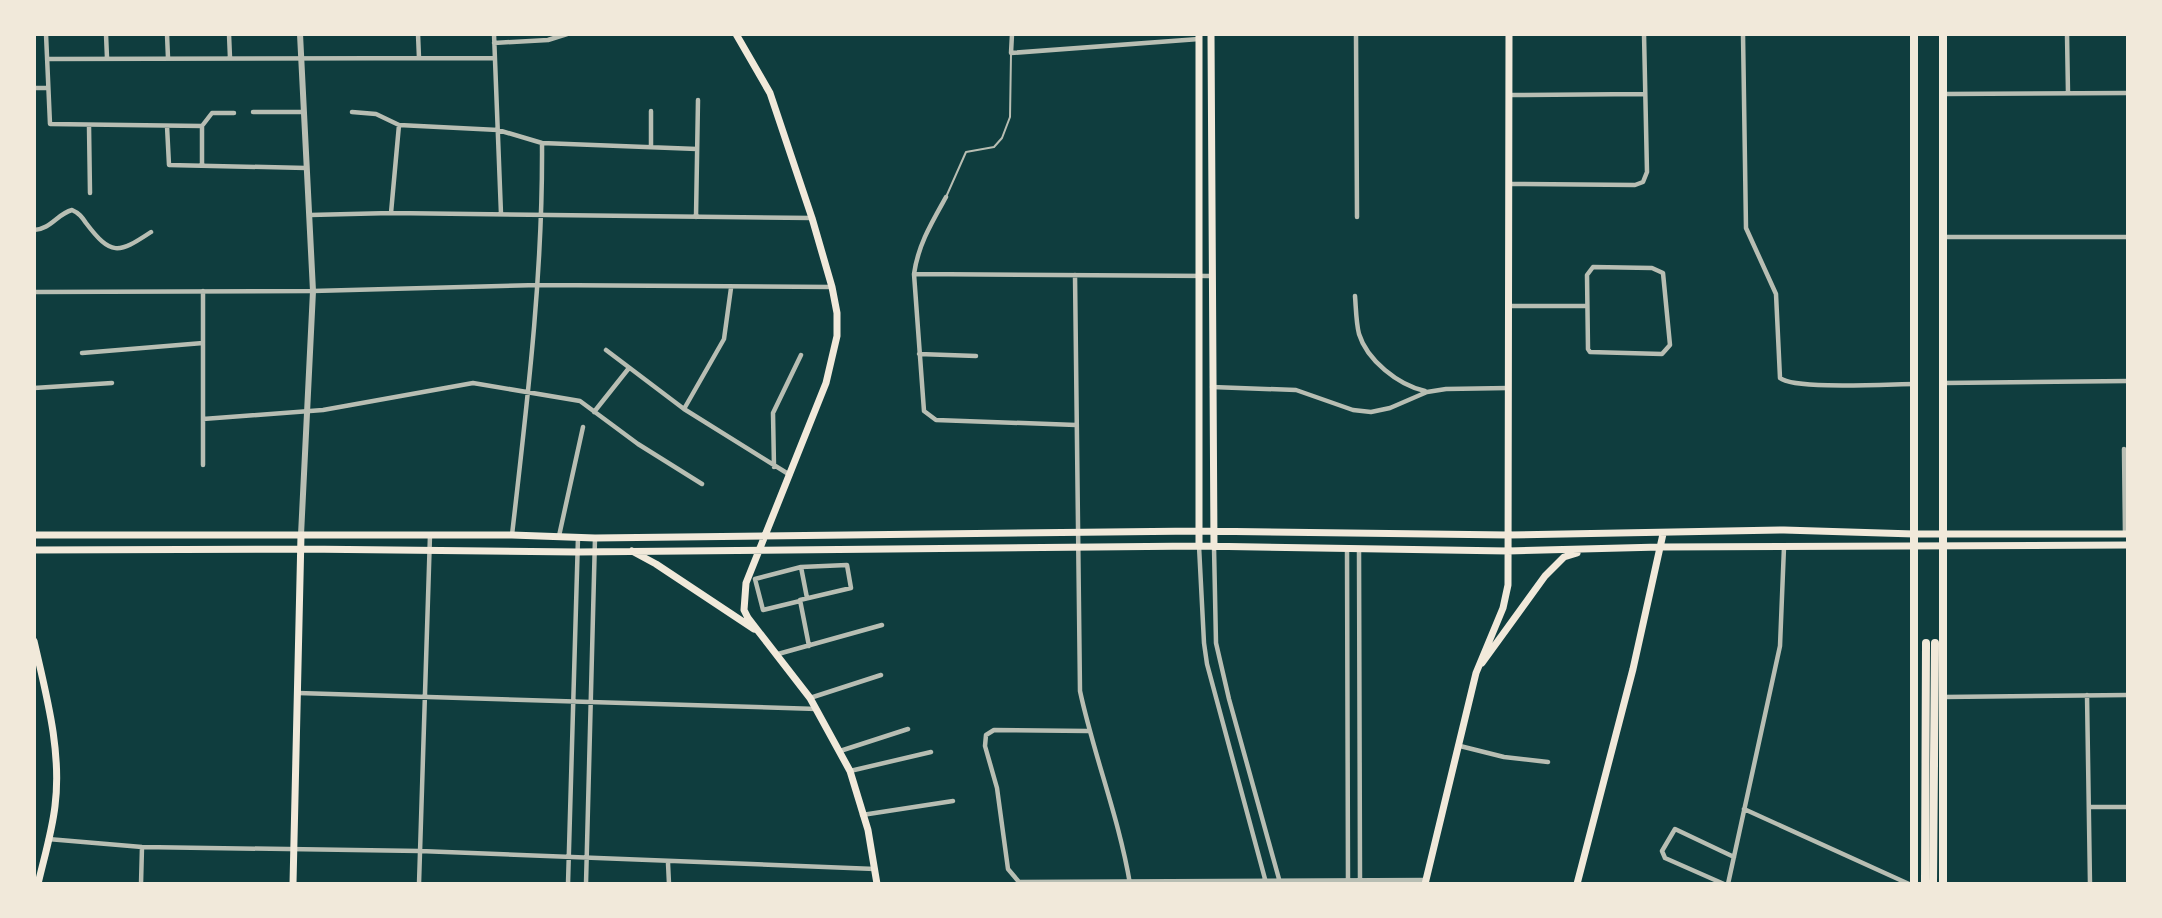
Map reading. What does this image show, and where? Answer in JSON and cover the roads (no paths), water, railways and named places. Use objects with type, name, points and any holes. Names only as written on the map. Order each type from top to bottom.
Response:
[{"type":"highway","points":[[1925,884],[1931,643],[1933,884]]},
{"type":"main road","points":[[736,34],[770,93],[812,218],[837,313],[833,361],[746,583],[744,610],[755,629],[778,654],[810,698],[850,771],[877,884]]},
{"type":"main road","points":[[1211,34],[1212,532],[1214,547]]},
{"type":"main road","points":[[1425,882],[1476,673],[1506,598],[1511,306],[1509,34]]},
{"type":"main road","points":[[1914,34],[1914,884]]},
{"type":"main road","points":[[1943,34],[1945,534],[1943,884]]},
{"type":"main road","points":[[1199,37],[1199,546]]},
{"type":"main road","points":[[1199,202],[1211,202]]},
{"type":"main road","points":[[34,535],[512,534],[595,538],[766,534],[1198,531],[1346,534],[1663,534],[1784,530],[1914,534],[2126,534]]},
{"type":"main road","points":[[1346,534],[1347,548]]},
{"type":"main road","points":[[1358,534],[1359,549]]},
{"type":"main road","points":[[1577,884],[1633,669],[1663,534]]},
{"type":"main road","points":[[293,884],[302,535]]},
{"type":"main road","points":[[65,550],[429,549],[594,552],[1199,546],[1508,551],[1660,547],[2127,545]]},
{"type":"main road","points":[[629,550],[656,564],[755,629]]},
{"type":"main road","points":[[1476,673],[1555,564],[1564,557],[1587,550]]},
{"type":"main road","points":[[34,641],[52,718],[56,796],[38,884]]},
{"type":"street","points":[[46,34],[50,124],[202,126]]},
{"type":"street","points":[[105,34],[107,58]]},
{"type":"street","points":[[167,34],[168,58]]},
{"type":"street","points":[[230,34],[230,58]]},
{"type":"street","points":[[300,34],[313,291],[302,535]]},
{"type":"street","points":[[418,34],[419,58]]},
{"type":"street","points":[[494,34],[501,214]]},
{"type":"street","points":[[494,43],[548,40],[567,34]]},
{"type":"street","points":[[1012,34],[1011,53],[1199,37]]},
{"type":"street","points":[[1356,34],[1357,217]]},
{"type":"street","points":[[1511,184],[1635,185],[1643,182],[1647,171],[1644,34]]},
{"type":"street","points":[[1743,34],[1746,228],[1776,294],[1780,378],[1787,383],[1809,384],[1915,384]]},
{"type":"street","points":[[2067,34],[2067,93]]},
{"type":"street","points":[[47,60],[495,58]]},
{"type":"street","points":[[34,88],[48,88]]},
{"type":"street","points":[[1943,94],[2127,93]]},
{"type":"street","points":[[1510,95],[1644,94]]},
{"type":"street","points":[[696,217],[698,100]]},
{"type":"street","points":[[651,111],[651,147]]},
{"type":"street","points":[[253,112],[304,112]]},
{"type":"street","points":[[352,112],[376,114],[399,125],[498,130],[542,143],[698,148]]},
{"type":"street","points":[[202,165],[202,126],[212,113],[234,113]]},
{"type":"street","points":[[391,213],[399,125]]},
{"type":"street","points":[[89,126],[90,193]]},
{"type":"street","points":[[167,126],[167,164],[306,168]]},
{"type":"street","points":[[512,534],[539,285],[543,215],[542,143]]},
{"type":"street","points":[[946,196],[924,238],[916,260],[914,274],[922,406],[928,416],[936,420],[1076,425]]},
{"type":"street","points":[[34,230],[45,229],[60,216],[72,210],[81,215],[101,243],[108,248],[121,250],[151,232]]},
{"type":"street","points":[[310,215],[391,213],[812,218]]},
{"type":"street","points":[[1944,237],[2127,237]]},
{"type":"street","points":[[1593,267],[1659,270],[1665,277],[1670,345],[1662,354],[1590,352],[1586,306],[1587,275],[1593,267]]},
{"type":"street","points":[[914,274],[1211,276]]},
{"type":"street","points":[[1075,275],[1080,691],[1130,882]]},
{"type":"street","points":[[34,292],[313,291],[539,285],[832,287]]},
{"type":"street","points":[[684,408],[724,339],[731,288]]},
{"type":"street","points":[[203,291],[203,465]]},
{"type":"street","points":[[1355,296],[1359,331],[1373,358],[1407,385],[1427,392]]},
{"type":"street","points":[[1511,306],[1586,306]]},
{"type":"street","points":[[82,353],[203,343]]},
{"type":"street","points":[[606,350],[684,408],[790,475]]},
{"type":"street","points":[[919,354],[976,357]]},
{"type":"street","points":[[774,467],[773,413],[801,355]]},
{"type":"street","points":[[594,412],[629,368]]},
{"type":"street","points":[[1944,383],[2127,381]]},
{"type":"street","points":[[34,388],[112,383]]},
{"type":"street","points":[[203,419],[308,412],[467,383],[578,401],[638,444],[702,484]]},
{"type":"street","points":[[1212,387],[1296,390],[1353,410],[1371,412],[1390,408],[1427,392],[1446,389],[1508,388]]},
{"type":"street","points":[[559,536],[583,427]]},
{"type":"street","points":[[2124,449],[2126,534]]},
{"type":"street","points":[[419,884],[429,535]]},
{"type":"street","points":[[568,884],[578,537]]},
{"type":"street","points":[[586,884],[595,538]]},
{"type":"street","points":[[1199,546],[1204,643],[1265,879]]},
{"type":"street","points":[[1734,857],[1676,829],[1673,829],[1662,852],[1665,858],[1726,884],[1734,857],[1772,683],[1781,630],[1784,546]]},
{"type":"street","points":[[1214,547],[1216,643],[1229,699],[1279,879]]},
{"type":"street","points":[[1347,548],[1348,880]]},
{"type":"street","points":[[1359,549],[1360,879]]},
{"type":"street","points":[[847,565],[851,588],[763,610],[755,579],[801,567],[847,565]]},
{"type":"street","points":[[801,567],[807,598]]},
{"type":"street","points":[[800,601],[809,646]]},
{"type":"street","points":[[778,654],[882,626]]},
{"type":"street","points":[[810,698],[881,675]]},
{"type":"street","points":[[1347,680],[1358,679]]},
{"type":"street","points":[[298,693],[817,709]]},
{"type":"street","points":[[2087,695],[2090,884]]},
{"type":"street","points":[[1944,697],[2127,695]]},
{"type":"street","points":[[1218,702],[1229,699]]},
{"type":"street","points":[[840,751],[908,729]]},
{"type":"street","points":[[1089,731],[994,730],[986,735],[985,746],[998,788],[1008,869],[1014,879],[1025,883],[1265,879],[1425,882]]},
{"type":"street","points":[[1460,746],[1504,757],[1548,762]]},
{"type":"street","points":[[850,771],[931,752]]},
{"type":"street","points":[[1245,804],[1257,800]]},
{"type":"street","points":[[862,814],[953,801]]},
{"type":"street","points":[[2090,807],[2127,807]]},
{"type":"street","points":[[1744,809],[1909,884]]},
{"type":"street","points":[[48,839],[142,847],[420,852],[875,869]]},
{"type":"street","points":[[141,884],[142,847]]},
{"type":"street","points":[[668,863],[669,884]]},
{"type":"lane","points":[[946,196],[966,152],[994,147],[1008,126],[1011,53]]},
{"type":"lane","points":[[34,550],[629,550]]}]
